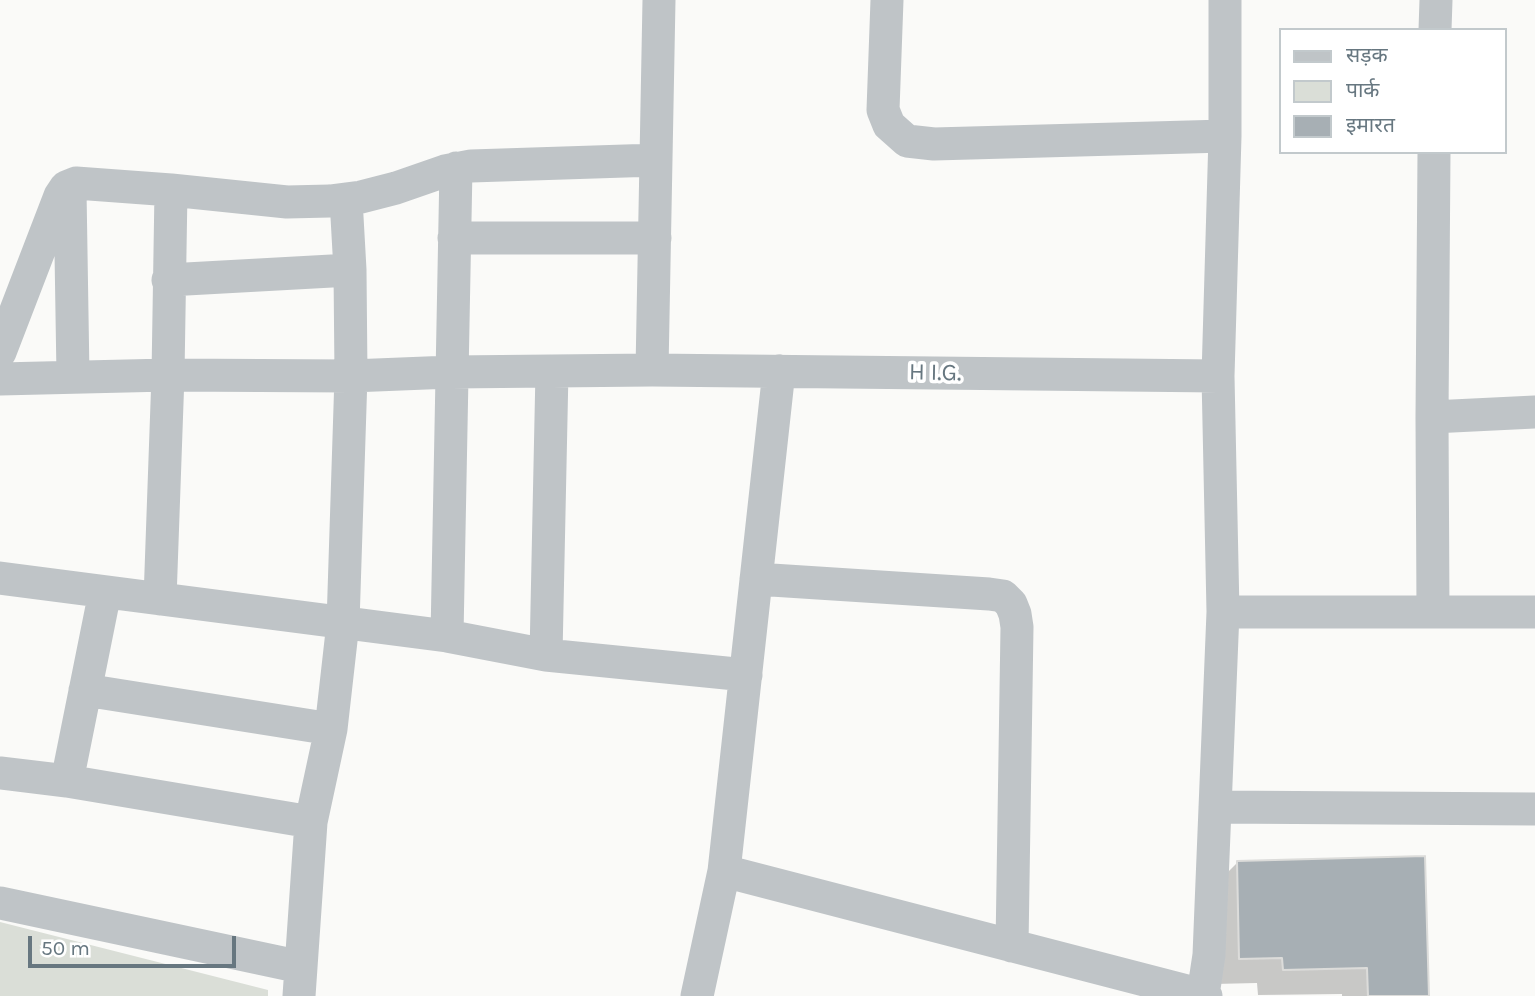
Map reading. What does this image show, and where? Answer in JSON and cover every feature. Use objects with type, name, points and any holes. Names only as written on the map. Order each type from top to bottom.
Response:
[{"type":"street","points":[[652,370],[659,0]]},
{"type":"street","points":[[887,0],[883,110],[889,125],[907,141],[934,144],[1225,136]]},
{"type":"street","points":[[724,871],[1205,996],[1223,612],[1218,376],[1225,136],[1225,0]]},
{"type":"street","points":[[1435,28],[1436,0]]},
{"type":"street","points":[[1433,612],[1434,154]]},
{"type":"street","points":[[0,352],[60,196],[70,185],[81,183],[171,190],[287,202],[330,201],[361,197],[456,168],[471,166],[656,160]]},
{"type":"street","points":[[447,636],[456,168]]},
{"type":"street","points":[[70,185],[73,376]]},
{"type":"street","points":[[160,599],[171,190]]},
{"type":"street","points":[[0,903],[300,981],[311,822],[331,729],[343,623],[351,376],[346,199]]},
{"type":"street","points":[[454,238],[655,239]]},
{"type":"street","points":[[168,280],[350,270]]},
{"type":"street","name":"H I.G.","points":[[0,379],[652,370],[1218,376]]},
{"type":"street","points":[[546,655],[552,371]]},
{"type":"street","points":[[697,996],[724,871],[779,371]]},
{"type":"street","points":[[1432,417],[1535,412]]},
{"type":"street","points":[[0,578],[447,636],[546,655],[746,675]]},
{"type":"street","points":[[756,579],[989,594],[1003,596],[1011,604],[1017,626],[1012,946]]},
{"type":"street","points":[[67,781],[105,592]]},
{"type":"street","points":[[1223,612],[1535,612]]},
{"type":"street","points":[[85,690],[331,729]]},
{"type":"street","points":[[0,773],[67,781],[311,822]]},
{"type":"street","points":[[1215,807],[1535,808]]},
{"type":"green space","points":[[0,922],[268,990],[268,996],[0,996]]},
{"type":"building","points":[[1425,856],[1429,996],[1368,996],[1367,968],[1283,970],[1282,958],[1239,959],[1237,861]]}]
